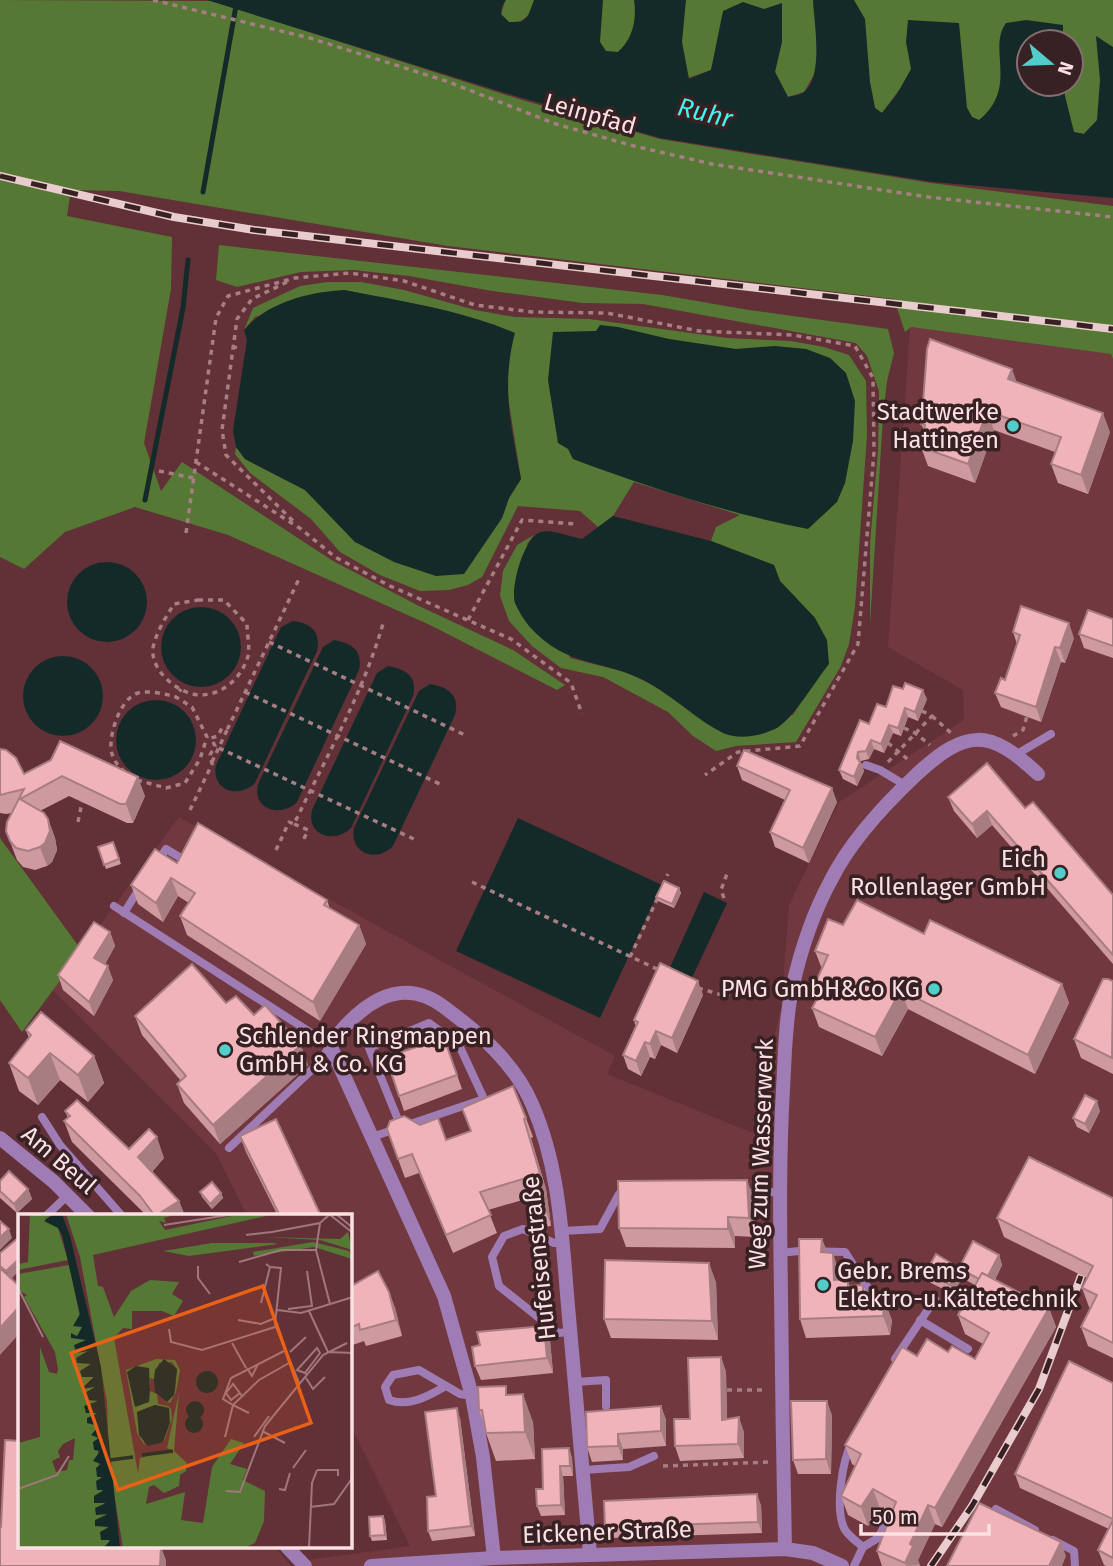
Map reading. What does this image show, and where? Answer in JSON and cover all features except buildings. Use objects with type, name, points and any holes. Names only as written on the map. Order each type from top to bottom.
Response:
[{"type":"street","name":"Weg zum Wasserwerk","points":[[785,1549],[779,1160],[788,1025],[792,990],[802,956],[820,902],[842,860],[860,835],[905,785],[940,753],[961,743],[984,741],[1000,744],[1017,754],[1038,774]]},
{"type":"street","name":"Hufeisenstraße","points":[[330,1045],[344,1026],[362,1009],[379,999],[398,993],[419,995],[438,1002],[481,1035],[509,1066],[531,1102],[553,1170],[562,1237],[590,1554]]},
{"type":"street","points":[[330,1045],[444,1296],[472,1396],[483,1457],[494,1558]]},
{"type":"street","name":"Am Beul","points":[[0,1138],[68,1195],[86,1214]]},
{"type":"street","points":[[288,1548],[305,1566]]},
{"type":"street","name":"Eickener Straße","points":[[370,1566],[590,1554],[785,1549],[813,1553],[842,1566]]},
{"type":"lane","points":[[1017,754],[1051,734]]},
{"type":"lane","points":[[866,765],[905,785]]},
{"type":"lane","points":[[152,870],[166,849],[186,861]]},
{"type":"lane","points":[[124,913],[145,881]]},
{"type":"lane","points":[[114,906],[330,1045],[320,1062],[229,1148]]},
{"type":"lane","points":[[372,1137],[484,1099],[459,1045],[429,1023],[369,1048],[401,1127]]},
{"type":"lane","points":[[42,1117],[60,1145],[120,1214]]},
{"type":"lane","points":[[739,1193],[779,1192]]},
{"type":"lane","points":[[571,1332],[558,1333],[499,1286],[492,1257],[504,1236],[523,1229],[554,1243],[562,1237],[600,1229],[619,1194],[632,1194]]},
{"type":"lane","points":[[48,1214],[68,1195]]},
{"type":"lane","points":[[780,1253],[845,1252],[870,1291]]},
{"type":"lane","points":[[890,1369],[902,1346],[935,1299]]},
{"type":"lane","points":[[920,1320],[968,1349]]},
{"type":"lane","points":[[444,1387],[431,1395],[401,1405],[389,1400],[384,1387],[393,1376],[419,1370],[444,1387],[465,1396],[472,1396]]},
{"type":"lane","points":[[575,1382],[606,1380],[606,1406]]},
{"type":"lane","points":[[859,1428],[847,1451],[839,1506],[844,1530],[863,1547]]},
{"type":"lane","points":[[583,1470],[629,1466],[654,1456]]},
{"type":"lane","points":[[996,1509],[1074,1551],[1075,1566]]},
{"type":"lane","points":[[854,1566],[863,1547],[878,1538],[888,1519]]},
{"type":"path","name":"Leinpfad","points":[[153,0],[310,37],[470,90],[556,124],[634,146],[701,161],[857,188],[1113,217]]},
{"type":"path","points":[[186,533],[216,318],[228,296],[295,278],[350,273],[404,281],[475,304],[533,312],[607,313],[699,331],[793,335],[855,346],[873,378],[874,452],[858,644],[800,746],[738,752],[705,775]]},
{"type":"path","points":[[295,278],[253,299],[237,318],[222,430],[226,455],[301,529],[335,557],[390,586],[511,639],[570,683],[582,713]]},
{"type":"path","points":[[232,347],[240,348]]},
{"type":"path","points":[[196,462],[301,529]]},
{"type":"path","points":[[159,471],[194,478]]},
{"type":"path","points":[[468,620],[522,520],[576,524]]},
{"type":"path","points":[[190,810],[299,579]]},
{"type":"path","points":[[198,600],[225,600],[247,624],[248,656],[236,680],[221,691],[200,695],[181,689],[160,673],[154,663],[153,648],[162,623],[174,604],[198,600]]},
{"type":"path","points":[[294,824],[361,686],[374,656],[384,620]]},
{"type":"path","points":[[271,643],[467,736]]},
{"type":"path","points":[[176,697],[181,689]]},
{"type":"path","points":[[209,738],[185,783],[166,788],[146,786],[118,766],[112,754],[110,738],[125,702],[136,693],[163,693],[192,707],[215,746],[210,755],[212,764]]},
{"type":"path","points":[[247,693],[444,786]]},
{"type":"path","points":[[922,711],[936,718],[961,743]]},
{"type":"path","points":[[880,770],[932,716]]},
{"type":"path","points":[[1000,744],[1023,730],[1027,716]]},
{"type":"path","points":[[209,738],[219,736],[222,728],[228,728]]},
{"type":"path","points":[[904,728],[915,733],[940,753]]},
{"type":"path","points":[[888,743],[921,771]]},
{"type":"path","points":[[221,749],[418,841]]},
{"type":"path","points":[[78,821],[82,802]]},
{"type":"path","points":[[275,850],[289,822],[308,830],[303,841]]},
{"type":"path","points":[[724,898],[721,890],[728,871]]},
{"type":"path","points":[[631,957],[668,874]]},
{"type":"path","points":[[472,882],[666,973]]},
{"type":"path","points":[[694,986],[729,997]]},
{"type":"path","points":[[727,1390],[782,1390]]},
{"type":"path","points":[[661,1466],[783,1462]]},
{"type":"shaded area","points":[[910,327],[1112,354],[1113,1566],[297,1566],[307,1560],[410,1546],[352,1428],[352,1214],[246,1214],[216,1153],[53,990],[179,817],[615,1056],[607,1074],[753,1133],[781,1007],[789,905],[839,802],[964,720],[963,690],[888,647]]},
{"type":"shaded area","points":[[0,1256],[18,1279],[18,1548],[276,1548],[291,1566],[0,1566]]},
{"type":"green space","points":[[0,0],[212,1],[522,100],[660,139],[931,183],[1113,206],[1113,359],[1111,354],[911,327],[905,332],[894,299],[448,246],[119,191],[71,190],[67,216],[172,237],[171,289],[144,443],[161,491],[182,462],[333,561],[419,606],[513,650],[565,685],[557,690],[430,625],[228,535],[135,507],[65,532],[24,569],[0,557]]},
{"type":"green space","points":[[501,0],[1113,0],[1113,130],[1091,126],[1084,134],[1074,132],[1071,123],[994,108],[980,121],[972,117],[967,108],[899,90],[882,113],[875,108],[870,84],[815,73],[804,92],[788,97],[775,72],[776,65],[716,53],[711,70],[688,78],[631,35],[629,43],[618,52],[606,52],[600,42],[532,8],[523,20],[517,22],[509,22],[501,15],[505,1]]},
{"type":"green space","points":[[219,245],[662,295],[888,329],[894,353],[887,381],[883,417],[870,624],[870,543],[878,451],[879,391],[867,356],[856,343],[643,304],[583,303],[353,270],[301,272],[237,287],[216,280]]},
{"type":"green space","points":[[327,282],[361,282],[404,290],[475,310],[515,317],[589,319],[727,338],[791,341],[849,355],[866,381],[867,435],[855,607],[849,644],[841,666],[796,742],[736,746],[716,751],[693,736],[668,712],[603,677],[561,668],[532,646],[509,621],[500,596],[503,571],[517,545],[534,535],[527,544],[570,658],[625,672],[651,684],[724,733],[793,715],[808,691],[815,618],[780,581],[774,565],[711,541],[716,527],[740,515],[634,482],[613,516],[598,527],[580,511],[518,506],[482,577],[468,585],[449,590],[420,591],[380,575],[340,552],[311,519],[250,473],[235,454],[236,447],[245,459],[305,490],[355,542],[463,574],[502,518],[509,498],[521,479],[506,384],[510,352],[496,325],[431,307],[344,290],[255,317],[244,330],[253,308],[300,286]]},
{"type":"green space","points":[[0,838],[82,951],[22,1032],[0,1000]]},
{"type":"water","name":"Ruhr","points":[[207,0],[506,0],[501,14],[509,22],[521,22],[528,16],[534,0],[603,0],[600,42],[606,51],[618,52],[633,28],[634,0],[686,0],[682,42],[689,79],[711,70],[723,11],[743,2],[764,9],[782,3],[782,42],[775,72],[788,97],[804,92],[814,74],[816,49],[813,0],[854,0],[865,19],[875,108],[882,113],[911,69],[906,42],[908,20],[959,23],[967,108],[972,117],[979,120],[991,107],[997,95],[1000,82],[999,44],[1006,23],[1026,20],[1063,25],[1063,28],[1015,28],[1015,98],[1066,98],[1074,132],[1084,134],[1097,120],[1100,80],[1096,36],[1113,47],[1113,198],[933,182],[660,138]]},
{"type":"water","points":[[344,290],[452,312],[515,333],[508,388],[511,424],[521,479],[509,498],[502,518],[464,574],[436,576],[394,562],[355,542],[305,490],[245,459],[236,447],[233,430],[247,340],[244,330],[265,312],[290,300]]},
{"type":"water","points":[[600,325],[736,349],[775,346],[806,349],[830,358],[846,373],[855,401],[853,441],[845,483],[837,502],[808,529],[689,499],[573,459],[568,449],[558,443],[548,380],[553,332],[596,331]]},
{"type":"water","points":[[613,516],[711,541],[774,565],[780,581],[815,618],[827,640],[829,664],[796,710],[781,725],[749,736],[723,733],[652,685],[558,650],[529,626],[516,606],[514,596],[520,563],[529,543],[545,531],[582,539]]},
{"type":"water","points":[[107,562],[122,565],[135,574],[144,587],[147,602],[144,617],[135,630],[122,639],[107,642],[92,639],[79,630],[70,617],[67,602],[70,587],[79,574],[92,565]]},
{"type":"water","points":[[201,607],[216,610],[229,619],[238,632],[241,647],[238,662],[229,675],[216,684],[201,687],[186,684],[173,675],[164,662],[161,647],[164,632],[173,619],[186,610]]},
{"type":"water","points":[[293,621],[310,626],[316,634],[317,651],[255,783],[241,791],[228,790],[218,781],[216,765],[281,627]]},
{"type":"water","points":[[334,640],[355,649],[360,663],[359,670],[297,802],[283,810],[269,809],[259,800],[258,784],[323,647]]},
{"type":"water","points":[[63,656],[78,659],[91,668],[100,681],[103,696],[100,711],[91,724],[78,733],[63,736],[48,733],[35,724],[26,711],[23,696],[26,681],[35,668],[48,659]]},
{"type":"water","points":[[388,666],[409,675],[414,684],[413,696],[351,828],[337,836],[323,835],[313,826],[312,810],[377,673]]},
{"type":"water","points":[[430,684],[451,693],[456,702],[455,715],[393,846],[379,854],[366,853],[356,844],[354,828],[419,691]]},
{"type":"water","points":[[156,700],[171,703],[184,712],[193,725],[196,740],[193,755],[184,768],[171,777],[156,780],[141,777],[128,768],[119,755],[116,740],[119,725],[128,712],[141,703]]},
{"type":"water","points":[[518,818],[662,885],[600,1018],[456,951]]},
{"type":"water","points":[[704,892],[727,903],[690,982],[668,972]]},
{"type":"waterway","points":[[203,192],[237,0]]},
{"type":"waterway","points":[[145,500],[183,308],[188,260]]},
{"type":"railway","points":[[0,176],[174,217],[254,230],[1113,329]]},
{"type":"railway","points":[[931,1566],[972,1506],[1039,1389],[1081,1276]]},
{"type":"place","name":"Stadtwerke Hattingen","points":[[1013,426]]},
{"type":"place","name":"Eich Rollenlager GmbH","points":[[1060,873]]},
{"type":"place","name":"PMG GmbH&Co KG","points":[[934,989]]},
{"type":"place","name":"Schlender Ringmappen GmbH & Co. KG","points":[[225,1050]]},
{"type":"place","name":"Gebr. Brems Elektro-u.Kältetechnik","points":[[823,1285]]}]
